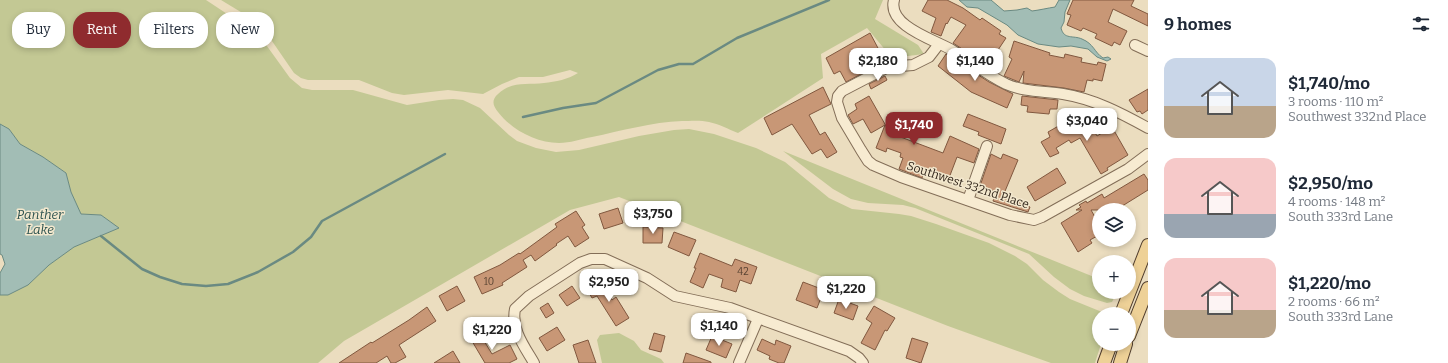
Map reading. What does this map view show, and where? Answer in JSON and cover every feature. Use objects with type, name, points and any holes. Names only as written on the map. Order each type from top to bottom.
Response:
[{"type":"main road","points":[[1124,307],[1148,245]]},
{"type":"main road","points":[[1136,318],[1148,288]]},
{"type":"main road","points":[[1104,363],[1108,351]]},
{"type":"main road","points":[[1120,363],[1124,351]]},
{"type":"street","points":[[894,0],[896,16],[916,33],[951,50],[1007,84],[1033,91],[1063,94],[1090,100],[1124,114],[1148,128]]},
{"type":"street","name":"Southwest 332nd Place","points":[[939,44],[929,56],[913,65],[888,67],[842,91],[838,96],[837,102],[842,118],[868,161],[873,165],[901,177],[1010,215],[1034,220],[1128,169],[1148,154]]},
{"type":"street","points":[[1135,45],[1148,51]]},
{"type":"street","points":[[968,200],[987,146]]},
{"type":"street","points":[[534,363],[517,332],[514,320],[515,309],[529,296],[580,263],[586,260],[597,259],[605,260],[627,268],[675,296],[685,300],[721,306],[758,319],[849,352],[859,358],[863,363]]},
{"type":"street","points":[[739,363],[758,319]]},
{"type":"green space","points":[[0,0],[206,0],[224,12],[216,12],[216,48],[268,48],[290,78],[302,88],[312,90],[353,90],[407,105],[439,100],[463,100],[480,108],[517,141],[536,148],[556,152],[579,150],[639,136],[689,129],[714,134],[756,148],[785,162],[829,198],[852,209],[911,216],[989,243],[1015,256],[1027,264],[1043,280],[1059,292],[1070,299],[1092,308],[1092,351],[1099,351],[1095,363],[1051,363],[948,326],[619,197],[570,210],[344,341],[318,363],[0,363],[0,295],[8,295],[28,285],[49,265],[74,247],[119,228],[101,215],[81,214],[71,192],[66,173],[43,157],[20,144],[9,129],[0,124]]},
{"type":"green space","points":[[221,0],[883,0],[875,19],[918,45],[924,54],[892,58],[867,28],[821,54],[823,78],[738,133],[709,122],[682,121],[648,125],[559,143],[542,141],[517,130],[496,110],[494,98],[503,90],[514,85],[553,82],[566,79],[578,73],[570,70],[543,77],[519,77],[483,94],[448,90],[404,95],[392,93],[359,80],[308,80],[301,78],[294,73],[274,44],[274,12],[241,12]]},
{"type":"green space","points":[[783,151],[1092,276],[1092,298],[1070,289],[1054,277],[1029,254],[915,208],[903,205],[868,203],[851,199],[833,189]]},
{"type":"green space","points":[[1094,299],[1114,299],[1112,302],[1107,303]]},
{"type":"green space","points":[[619,333],[634,341],[641,350],[661,359],[664,363],[602,363],[597,340],[600,335]]},
{"type":"water","points":[[959,0],[991,0],[1004,11],[1027,8],[1032,11],[1055,7],[1059,0],[1070,0],[1061,28],[1062,32],[1067,36],[1086,41],[1103,58],[1108,57],[1111,59],[1107,61],[1097,57],[1088,49],[1071,46],[1059,47],[1038,44],[1018,35],[1007,25],[978,8],[967,7]]},
{"type":"water","name":"Panther Lake","points":[[0,124],[9,129],[20,144],[43,157],[66,173],[71,192],[81,214],[101,215],[119,228],[74,247],[49,265],[28,285],[8,295],[0,295],[0,273],[5,264],[2,255],[0,254]]},
{"type":"building","points":[[928,0],[947,0],[963,8],[980,20],[982,18],[1001,31],[999,34],[1006,38],[992,59],[994,60],[990,67],[953,43],[966,25],[951,17],[947,24],[946,23],[941,36],[931,32],[936,18],[922,11]]},
{"type":"building","points":[[1073,0],[1134,0],[1131,6],[1148,14],[1148,26],[1113,9],[1108,22],[1127,31],[1120,45],[1114,42],[1112,46],[1095,38],[1097,34],[1083,28],[1081,31],[1067,25],[1071,15],[1067,14]]},
{"type":"building","points":[[870,33],[879,50],[872,54],[878,65],[846,82],[840,71],[834,74],[826,58]]},
{"type":"building","points":[[1014,41],[1050,53],[1049,55],[1064,58],[1065,54],[1082,58],[1081,62],[1097,65],[1098,62],[1106,64],[1102,81],[1093,79],[1093,81],[1087,80],[1084,92],[1023,83],[1024,71],[1019,82],[1004,76],[1012,59],[1009,57]]},
{"type":"building","points":[[946,54],[989,82],[1013,94],[1007,108],[971,92],[938,66]]},
{"type":"building","points":[[885,76],[887,80],[871,89],[869,84]]},
{"type":"building","points":[[823,87],[831,104],[809,115],[820,135],[825,132],[837,152],[827,158],[821,149],[812,154],[792,124],[772,135],[764,118]]},
{"type":"building","points":[[1148,89],[1148,110],[1142,114],[1140,111],[1137,112],[1129,100]]},
{"type":"building","points":[[869,96],[890,133],[943,153],[950,136],[979,149],[974,163],[957,157],[949,178],[925,169],[922,178],[899,169],[903,158],[900,157],[901,153],[887,148],[886,152],[876,148],[885,125],[871,133],[863,119],[853,124],[848,115],[857,109],[855,104]]},
{"type":"building","points":[[1022,96],[1058,100],[1057,109],[1050,109],[1049,114],[1027,112],[1028,106],[1021,105]]},
{"type":"building","points":[[1083,112],[1097,136],[1112,127],[1128,155],[1107,168],[1108,170],[1101,174],[1080,138],[1071,143],[1069,140],[1056,148],[1059,153],[1050,157],[1041,142],[1050,137],[1048,132]]},
{"type":"building","points":[[968,114],[1006,129],[1001,144],[978,135],[979,132],[963,126]]},
{"type":"building","points":[[991,154],[1001,159],[1003,154],[1018,160],[1003,196],[1030,207],[1028,212],[993,201],[996,192],[980,186]]},
{"type":"building","points":[[1057,168],[1066,183],[1035,201],[1027,187]]},
{"type":"building","points":[[1144,174],[1148,180],[1148,190],[1127,203],[1092,203],[1092,239],[1090,240],[1092,243],[1078,252],[1061,223],[1082,210],[1076,210],[1081,207],[1079,205],[1086,201],[1087,203],[1102,194],[1104,198]]},
{"type":"building","points":[[618,208],[623,223],[604,229],[599,214]]},
{"type":"building","points":[[576,211],[585,225],[582,227],[589,238],[575,247],[568,236],[535,261],[531,255],[523,260],[527,267],[502,283],[503,285],[482,294],[474,277],[500,265],[519,253],[520,254],[557,227],[555,224]]},
{"type":"building","points":[[643,227],[663,228],[662,243],[643,243]]},
{"type":"building","points":[[674,232],[696,240],[689,256],[668,247]]},
{"type":"building","points":[[700,253],[732,266],[735,259],[757,267],[751,284],[740,280],[736,292],[721,287],[723,279],[709,274],[703,288],[690,282]]},
{"type":"building","points":[[601,281],[612,300],[616,297],[629,318],[616,326],[597,296],[592,298],[587,289]]},
{"type":"building","points":[[803,282],[824,290],[817,308],[796,300]]},
{"type":"building","points":[[457,286],[465,301],[447,311],[439,296]]},
{"type":"building","points":[[572,286],[580,298],[567,306],[559,295]]},
{"type":"building","points":[[839,299],[858,306],[853,320],[834,313]]},
{"type":"building","points":[[548,303],[554,313],[546,318],[540,308]]},
{"type":"building","points":[[874,306],[895,318],[887,331],[885,330],[875,350],[861,343],[872,323],[866,319]]},
{"type":"building","points":[[427,307],[436,321],[399,345],[406,357],[395,363],[391,363],[387,356],[376,363],[339,363],[409,320]]},
{"type":"building","points":[[557,327],[565,340],[547,351],[539,338]]},
{"type":"building","points":[[478,331],[492,354],[510,345],[517,359],[509,363],[485,363],[469,336]]},
{"type":"building","points":[[654,333],[665,336],[661,352],[649,349]]},
{"type":"building","points":[[712,336],[732,344],[726,358],[706,350]]},
{"type":"building","points":[[912,338],[928,343],[921,363],[906,358]]},
{"type":"building","points":[[762,339],[775,345],[776,340],[791,346],[784,363],[779,363],[769,359],[770,356],[757,350]]},
{"type":"building","points":[[588,340],[596,363],[579,363],[573,345]]},
{"type":"building","points":[[453,351],[460,363],[434,363]]},
{"type":"building","points":[[686,353],[711,362],[711,363],[683,363]]},
{"type":"waterway","points":[[523,117],[563,108],[596,103],[658,70],[679,64],[693,64],[737,38],[829,0]]},
{"type":"waterway","points":[[101,236],[142,269],[160,277],[182,284],[206,286],[228,284],[258,272],[293,252],[311,237],[322,221],[445,154]]}]
